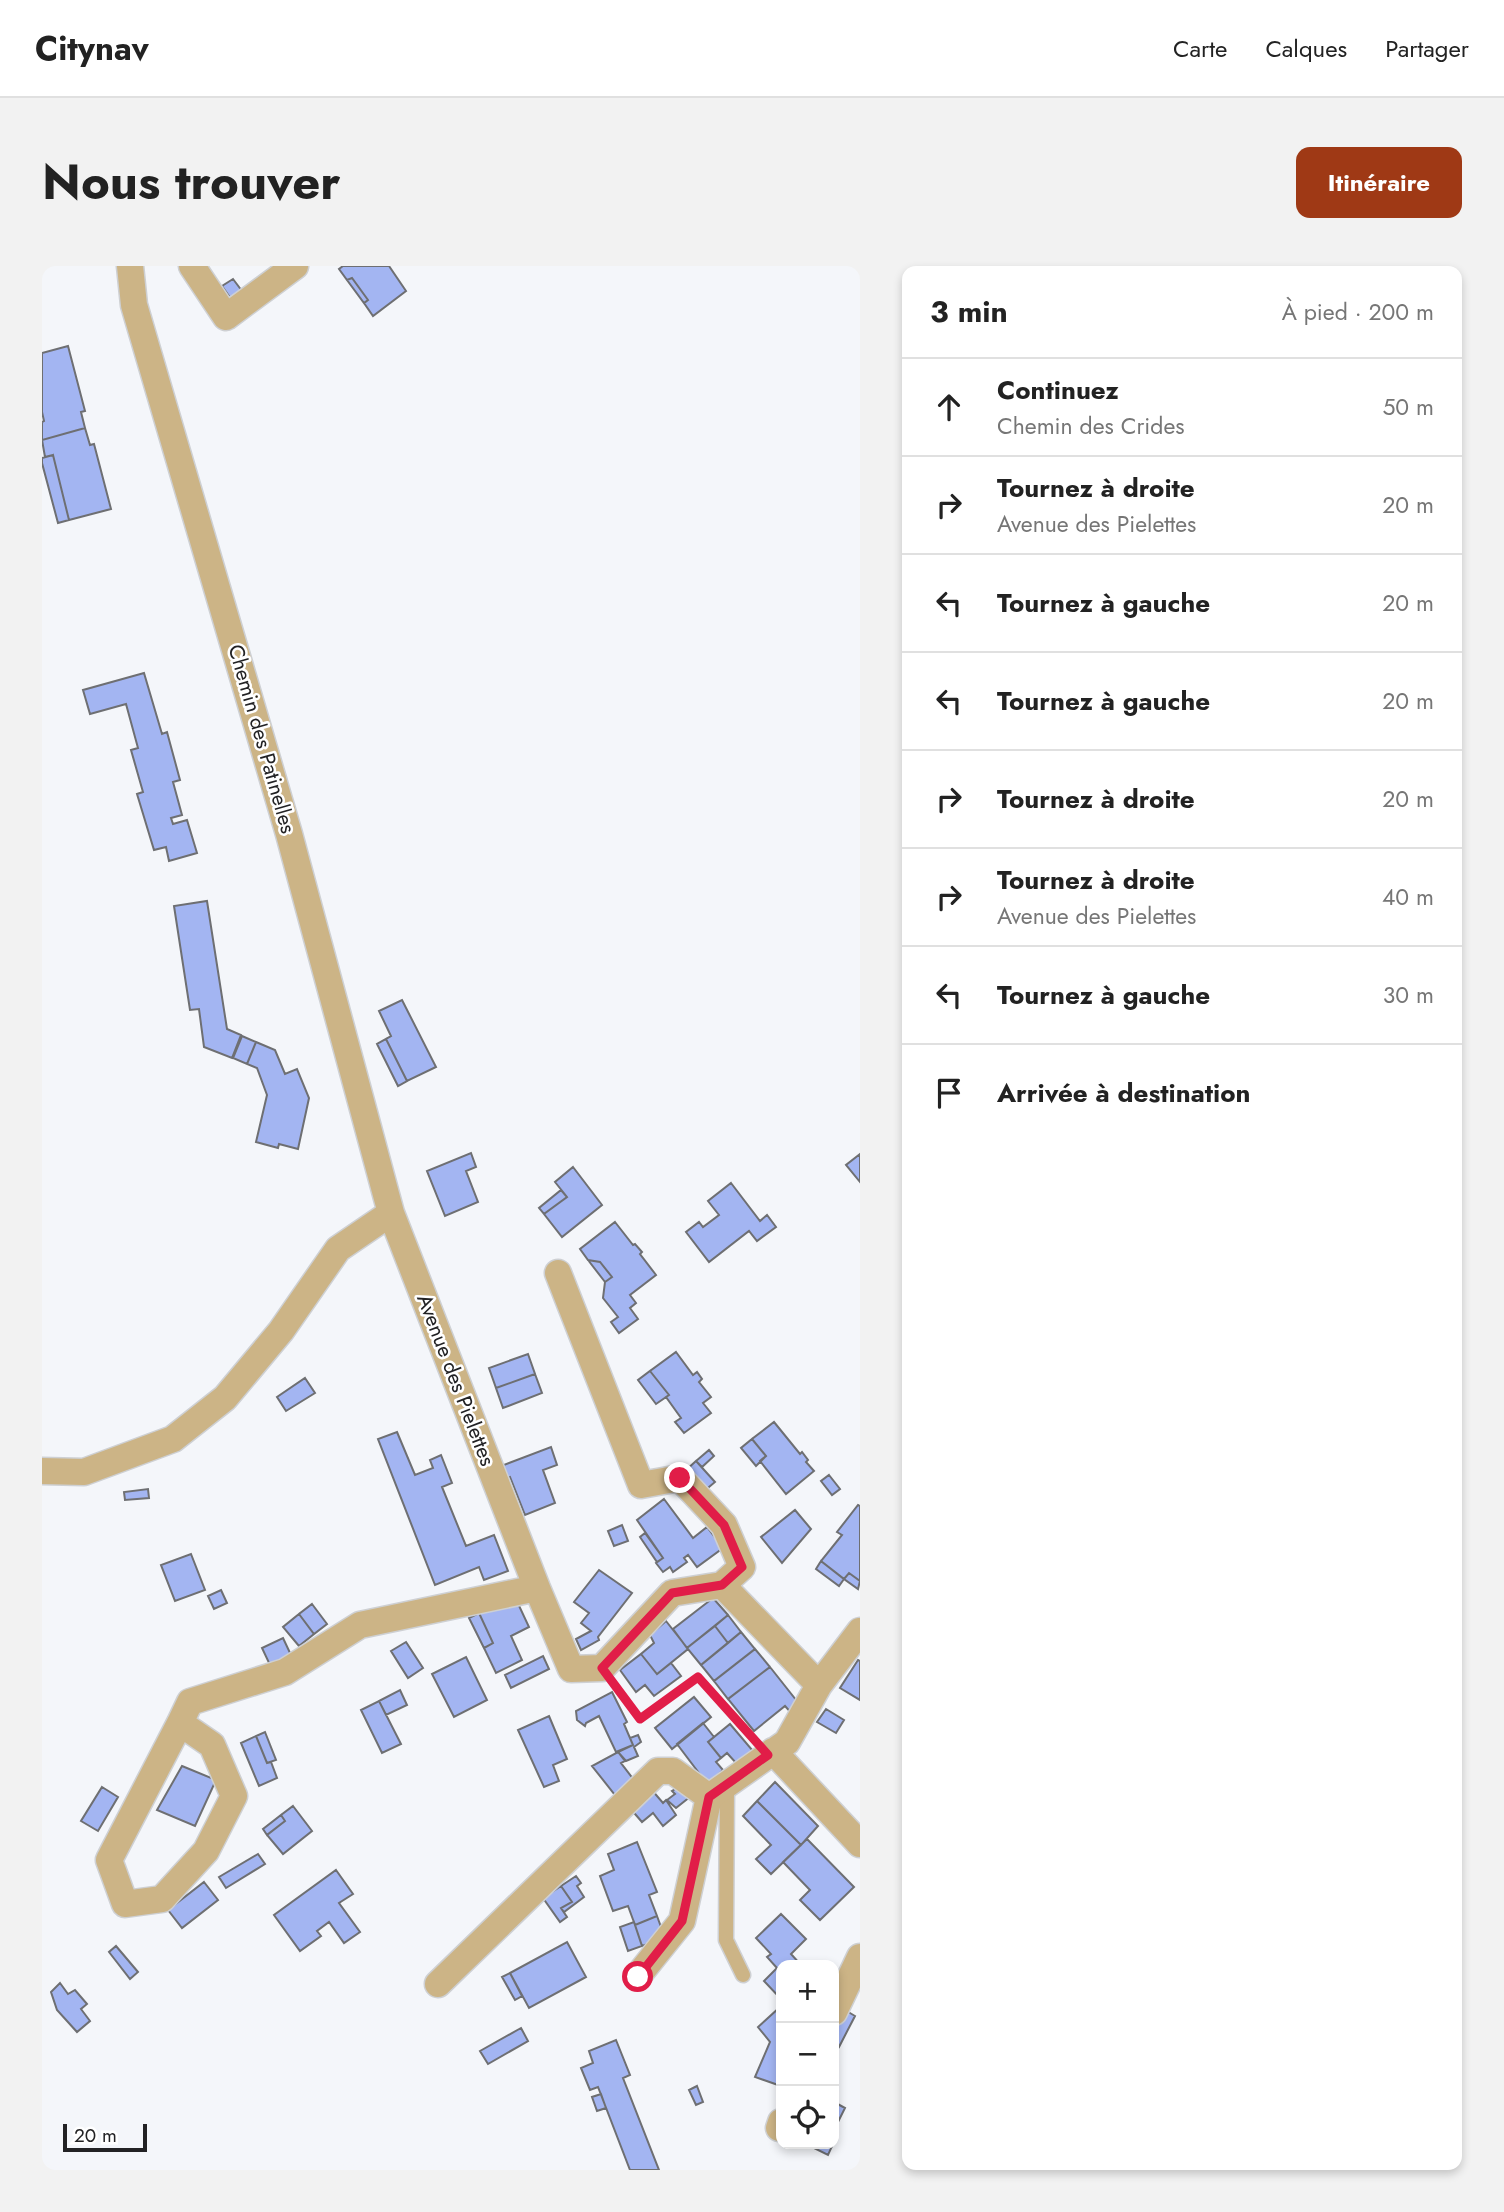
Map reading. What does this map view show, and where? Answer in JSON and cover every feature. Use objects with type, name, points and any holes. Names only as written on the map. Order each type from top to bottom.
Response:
[{"type":"street","name":"Chemin des Patinelles","points":[[130,266],[134,305],[289,834],[391,1213]]},
{"type":"street","points":[[192,266],[226,317],[295,266]]},
{"type":"street","points":[[42,1471],[84,1472],[173,1439],[225,1398],[281,1331],[338,1250],[391,1213]]},
{"type":"street","name":"Avenue des Pielettes","points":[[391,1213],[571,1670],[602,1668]]},
{"type":"street","points":[[558,1273],[641,1485],[680,1478],[724,1525],[742,1567],[722,1585],[672,1593],[602,1668]]},
{"type":"street","points":[[722,1585],[819,1685]]},
{"type":"street","points":[[180,1723],[212,1745],[234,1796],[206,1851],[162,1899],[125,1904],[109,1860],[190,1702],[285,1672],[360,1625],[537,1588]]},
{"type":"street","points":[[638,1977],[682,1921],[718,1791],[787,1742],[819,1685],[860,1631]]},
{"type":"street","points":[[770,1753],[860,1844]]},
{"type":"street","points":[[438,1984],[658,1771],[673,1771],[718,1791]]},
{"type":"street","points":[[839,2001],[860,1957]]},
{"type":"lane","points":[[718,1791],[726,1940],[743,1975]]},
{"type":"path","points":[[602,1668],[640,1719],[698,1677],[770,1753]]},
{"type":"building","points":[[343,266],[389,266],[406,291],[373,316],[364,303],[368,300],[352,278],[347,280],[339,269]]},
{"type":"building","points":[[352,278],[368,300],[364,303],[347,280]]},
{"type":"building","points":[[233,279],[242,291],[231,299],[222,286]]},
{"type":"building","points":[[68,346],[85,411],[81,412],[85,428],[42,440],[42,353]]},
{"type":"building","points":[[85,428],[90,445],[94,444],[111,509],[69,520],[53,455],[45,457],[42,440]]},
{"type":"building","points":[[53,455],[69,520],[58,523],[42,463],[42,458]]},
{"type":"building","points":[[144,673],[162,734],[167,732],[180,780],[173,782],[182,815],[171,818],[173,824],[187,820],[197,853],[169,861],[166,847],[154,850],[137,794],[143,792],[131,750],[138,748],[126,704],[90,714],[83,690]]},
{"type":"building","points":[[207,901],[227,1029],[241,1035],[232,1058],[204,1047],[199,1009],[190,1010],[174,906]]},
{"type":"building","points":[[402,1000],[436,1067],[407,1081],[386,1039],[391,1036],[379,1011]]},
{"type":"building","points":[[242,1036],[256,1042],[247,1064],[233,1058]]},
{"type":"building","points":[[386,1039],[407,1081],[398,1086],[377,1044]]},
{"type":"building","points":[[256,1042],[275,1050],[285,1074],[297,1069],[309,1098],[298,1149],[279,1144],[278,1148],[256,1142],[267,1095],[257,1068],[247,1064]]},
{"type":"building","points":[[471,1153],[476,1167],[466,1171],[478,1202],[445,1216],[427,1171]]},
{"type":"building","points":[[860,1154],[860,1182],[846,1165]]},
{"type":"building","points":[[573,1167],[602,1205],[562,1237],[544,1214],[567,1197],[555,1182]]},
{"type":"building","points":[[731,1183],[760,1221],[767,1215],[776,1227],[757,1241],[749,1231],[709,1262],[686,1232],[699,1222],[703,1227],[719,1215],[708,1201]]},
{"type":"building","points":[[561,1190],[567,1197],[544,1214],[539,1208]]},
{"type":"building","points":[[615,1222],[642,1252],[640,1254],[656,1275],[630,1295],[636,1303],[630,1308],[638,1319],[619,1333],[611,1322],[618,1317],[603,1298],[605,1282],[612,1277],[600,1262],[588,1260],[580,1249]]},
{"type":"building","points":[[588,1260],[600,1262],[612,1277],[605,1282]]},
{"type":"building","points":[[676,1352],[693,1375],[697,1372],[702,1379],[699,1382],[711,1397],[703,1403],[711,1413],[684,1433],[675,1422],[681,1418],[666,1397],[669,1395],[650,1371]]},
{"type":"building","points":[[528,1354],[535,1374],[496,1388],[489,1368]]},
{"type":"building","points":[[650,1371],[669,1395],[656,1404],[638,1380]]},
{"type":"building","points":[[535,1374],[542,1393],[503,1408],[496,1388]]},
{"type":"building","points":[[305,1378],[315,1393],[286,1411],[277,1397]]},
{"type":"building","points":[[774,1422],[800,1454],[802,1452],[814,1471],[786,1494],[760,1461],[766,1456],[752,1439]]},
{"type":"building","points":[[397,1432],[415,1475],[433,1468],[430,1460],[441,1455],[452,1483],[442,1487],[466,1546],[494,1535],[508,1571],[484,1580],[479,1567],[435,1585],[378,1439]]},
{"type":"building","points":[[752,1439],[766,1456],[756,1466],[741,1448]]},
{"type":"building","points":[[551,1447],[557,1465],[543,1470],[555,1503],[525,1515],[510,1477],[505,1479],[501,1466]]},
{"type":"building","points":[[709,1450],[714,1456],[702,1467],[696,1461]]},
{"type":"building","points":[[696,1461],[715,1482],[703,1492],[685,1471]]},
{"type":"building","points":[[829,1475],[840,1489],[832,1495],[821,1481]]},
{"type":"building","points":[[148,1489],[149,1498],[125,1500],[124,1492]]},
{"type":"building","points":[[664,1499],[693,1538],[707,1527],[723,1548],[697,1567],[688,1555],[684,1558],[687,1562],[673,1572],[670,1567],[663,1572],[656,1563],[663,1558],[637,1520]]},
{"type":"building","points":[[858,1505],[860,1581],[849,1573],[844,1579],[821,1561],[842,1535],[837,1532]]},
{"type":"building","points":[[795,1510],[811,1529],[782,1563],[761,1537]]},
{"type":"building","points":[[622,1525],[628,1541],[614,1546],[608,1531]]},
{"type":"building","points":[[645,1533],[663,1558],[657,1562],[640,1537]]},
{"type":"building","points":[[191,1554],[205,1590],[175,1601],[161,1565]]},
{"type":"building","points":[[821,1561],[844,1579],[839,1586],[816,1569]]},
{"type":"building","points":[[599,1570],[632,1593],[598,1637],[599,1640],[581,1650],[576,1639],[591,1631],[581,1623],[589,1613],[574,1602]]},
{"type":"building","points":[[849,1573],[860,1581],[858,1589],[844,1579]]},
{"type":"building","points":[[221,1590],[227,1603],[214,1609],[208,1596]]},
{"type":"building","points":[[514,1595],[529,1627],[511,1636],[522,1660],[496,1673],[484,1648],[493,1643],[479,1613]]},
{"type":"building","points":[[713,1598],[728,1615],[687,1648],[673,1629]]},
{"type":"building","points":[[312,1604],[327,1624],[314,1634],[299,1614]]},
{"type":"building","points":[[479,1613],[493,1643],[484,1648],[469,1618]]},
{"type":"building","points":[[299,1614],[314,1634],[299,1646],[283,1627]]},
{"type":"building","points":[[728,1615],[741,1632],[728,1643],[715,1626]]},
{"type":"building","points":[[666,1621],[688,1649],[657,1674],[641,1654],[654,1643],[650,1635]]},
{"type":"building","points":[[715,1626],[728,1643],[701,1665],[687,1648]]},
{"type":"building","points":[[741,1632],[755,1649],[714,1681],[701,1665]]},
{"type":"building","points":[[283,1638],[291,1655],[270,1665],[262,1648]]},
{"type":"building","points":[[406,1642],[423,1668],[408,1678],[391,1651]]},
{"type":"building","points":[[755,1649],[770,1667],[728,1699],[714,1681]]},
{"type":"building","points":[[641,1654],[657,1674],[671,1663],[681,1676],[654,1696],[645,1685],[636,1692],[620,1670]]},
{"type":"building","points":[[543,1656],[549,1669],[511,1688],[505,1675]]},
{"type":"building","points":[[466,1657],[487,1700],[454,1717],[432,1674]]},
{"type":"building","points":[[858,1660],[860,1661],[860,1700],[840,1688]]},
{"type":"building","points":[[770,1667],[800,1705],[793,1715],[785,1706],[754,1731],[728,1699]]},
{"type":"building","points":[[400,1690],[407,1705],[386,1715],[379,1701]]},
{"type":"building","points":[[612,1692],[627,1722],[624,1724],[633,1745],[616,1752],[599,1716],[585,1726],[577,1720],[576,1711]]},
{"type":"building","points":[[694,1697],[711,1717],[672,1749],[655,1728]]},
{"type":"building","points":[[379,1701],[401,1744],[382,1753],[361,1710]]},
{"type":"building","points":[[826,1709],[844,1720],[836,1733],[817,1722]]},
{"type":"building","points":[[549,1716],[567,1759],[553,1765],[559,1781],[544,1787],[518,1730]]},
{"type":"building","points":[[703,1723],[714,1737],[708,1742],[721,1758],[716,1762],[723,1770],[710,1783],[705,1781],[677,1744]]},
{"type":"building","points":[[730,1724],[753,1751],[736,1763],[727,1753],[721,1758],[708,1742]]},
{"type":"building","points":[[265,1732],[276,1760],[267,1763],[256,1736]]},
{"type":"building","points":[[638,1735],[641,1742],[634,1747],[638,1756],[626,1761],[618,1752],[633,1745],[630,1738]]},
{"type":"building","points":[[256,1736],[267,1763],[271,1762],[277,1778],[259,1786],[241,1743]]},
{"type":"building","points":[[618,1752],[625,1761],[621,1763],[634,1780],[615,1795],[592,1766]]},
{"type":"building","points":[[182,1766],[216,1780],[195,1826],[157,1810]]},
{"type":"building","points":[[775,1782],[818,1826],[801,1845],[757,1801]]},
{"type":"building","points":[[682,1785],[691,1796],[676,1808],[667,1800],[675,1794],[672,1791]]},
{"type":"building","points":[[102,1787],[118,1797],[98,1831],[81,1821]]},
{"type":"building","points":[[651,1789],[663,1803],[666,1800],[676,1815],[663,1826],[653,1813],[642,1822],[629,1807]]},
{"type":"building","points":[[757,1801],[801,1845],[771,1874],[756,1859],[771,1845],[743,1816]]},
{"type":"building","points":[[293,1806],[312,1831],[283,1854],[267,1835],[285,1821],[281,1815]]},
{"type":"building","points":[[281,1815],[285,1821],[267,1835],[263,1829]]},
{"type":"building","points":[[807,1839],[854,1887],[820,1920],[800,1900],[810,1890],[783,1862]]},
{"type":"building","points":[[637,1842],[657,1892],[649,1895],[657,1916],[635,1925],[628,1906],[613,1911],[600,1876],[614,1870],[608,1854]]},
{"type":"building","points":[[258,1854],[265,1864],[226,1888],[219,1877]]},
{"type":"building","points":[[336,1870],[353,1894],[339,1903],[360,1932],[344,1943],[329,1922],[317,1931],[321,1936],[300,1951],[274,1915]]},
{"type":"building","points":[[576,1876],[581,1883],[577,1886],[584,1897],[564,1912],[561,1908],[572,1902],[561,1886]]},
{"type":"building","points":[[204,1882],[218,1900],[182,1928],[168,1910]]},
{"type":"building","points":[[561,1886],[572,1902],[561,1908],[567,1917],[560,1922],[543,1898]]},
{"type":"building","points":[[781,1914],[806,1939],[791,1954],[796,1960],[776,1960],[776,1967],[767,1957],[771,1954],[756,1938]]},
{"type":"building","points":[[657,1916],[665,1938],[642,1946],[635,1925]]},
{"type":"building","points":[[634,1922],[642,1946],[628,1951],[620,1927]]},
{"type":"building","points":[[567,1942],[586,1977],[529,2008],[510,1973]]},
{"type":"building","points":[[116,1946],[138,1972],[130,1979],[109,1952]]},
{"type":"building","points":[[776,1969],[776,1994],[764,1981]]},
{"type":"building","points":[[510,1973],[522,1996],[515,2000],[502,1977]]},
{"type":"building","points":[[60,1983],[68,1994],[75,1990],[87,2004],[81,2009],[90,2021],[77,2032],[57,2010],[51,1992]]},
{"type":"building","points":[[845,2010],[855,2016],[839,2047],[839,2023]]},
{"type":"building","points":[[776,2011],[776,2084],[755,2077],[770,2042],[758,2027]]},
{"type":"building","points":[[521,2028],[528,2041],[488,2064],[480,2051]]},
{"type":"building","points":[[616,2040],[630,2075],[623,2078],[659,2170],[630,2170],[598,2087],[590,2090],[581,2068],[593,2063],[589,2051]]},
{"type":"building","points":[[697,2086],[703,2102],[696,2105],[689,2090]]},
{"type":"building","points":[[601,2094],[606,2108],[597,2111],[592,2097]]},
{"type":"building","points":[[839,2105],[845,2108],[839,2120]]},
{"type":"building","points":[[816,2149],[831,2149],[828,2155]]},
{"type":"route","points":[[638,1977],[682,1921],[709,1797],[768,1755],[698,1677],[640,1719],[602,1668],[672,1593],[722,1585],[742,1567],[724,1525],[680,1478]]}]
